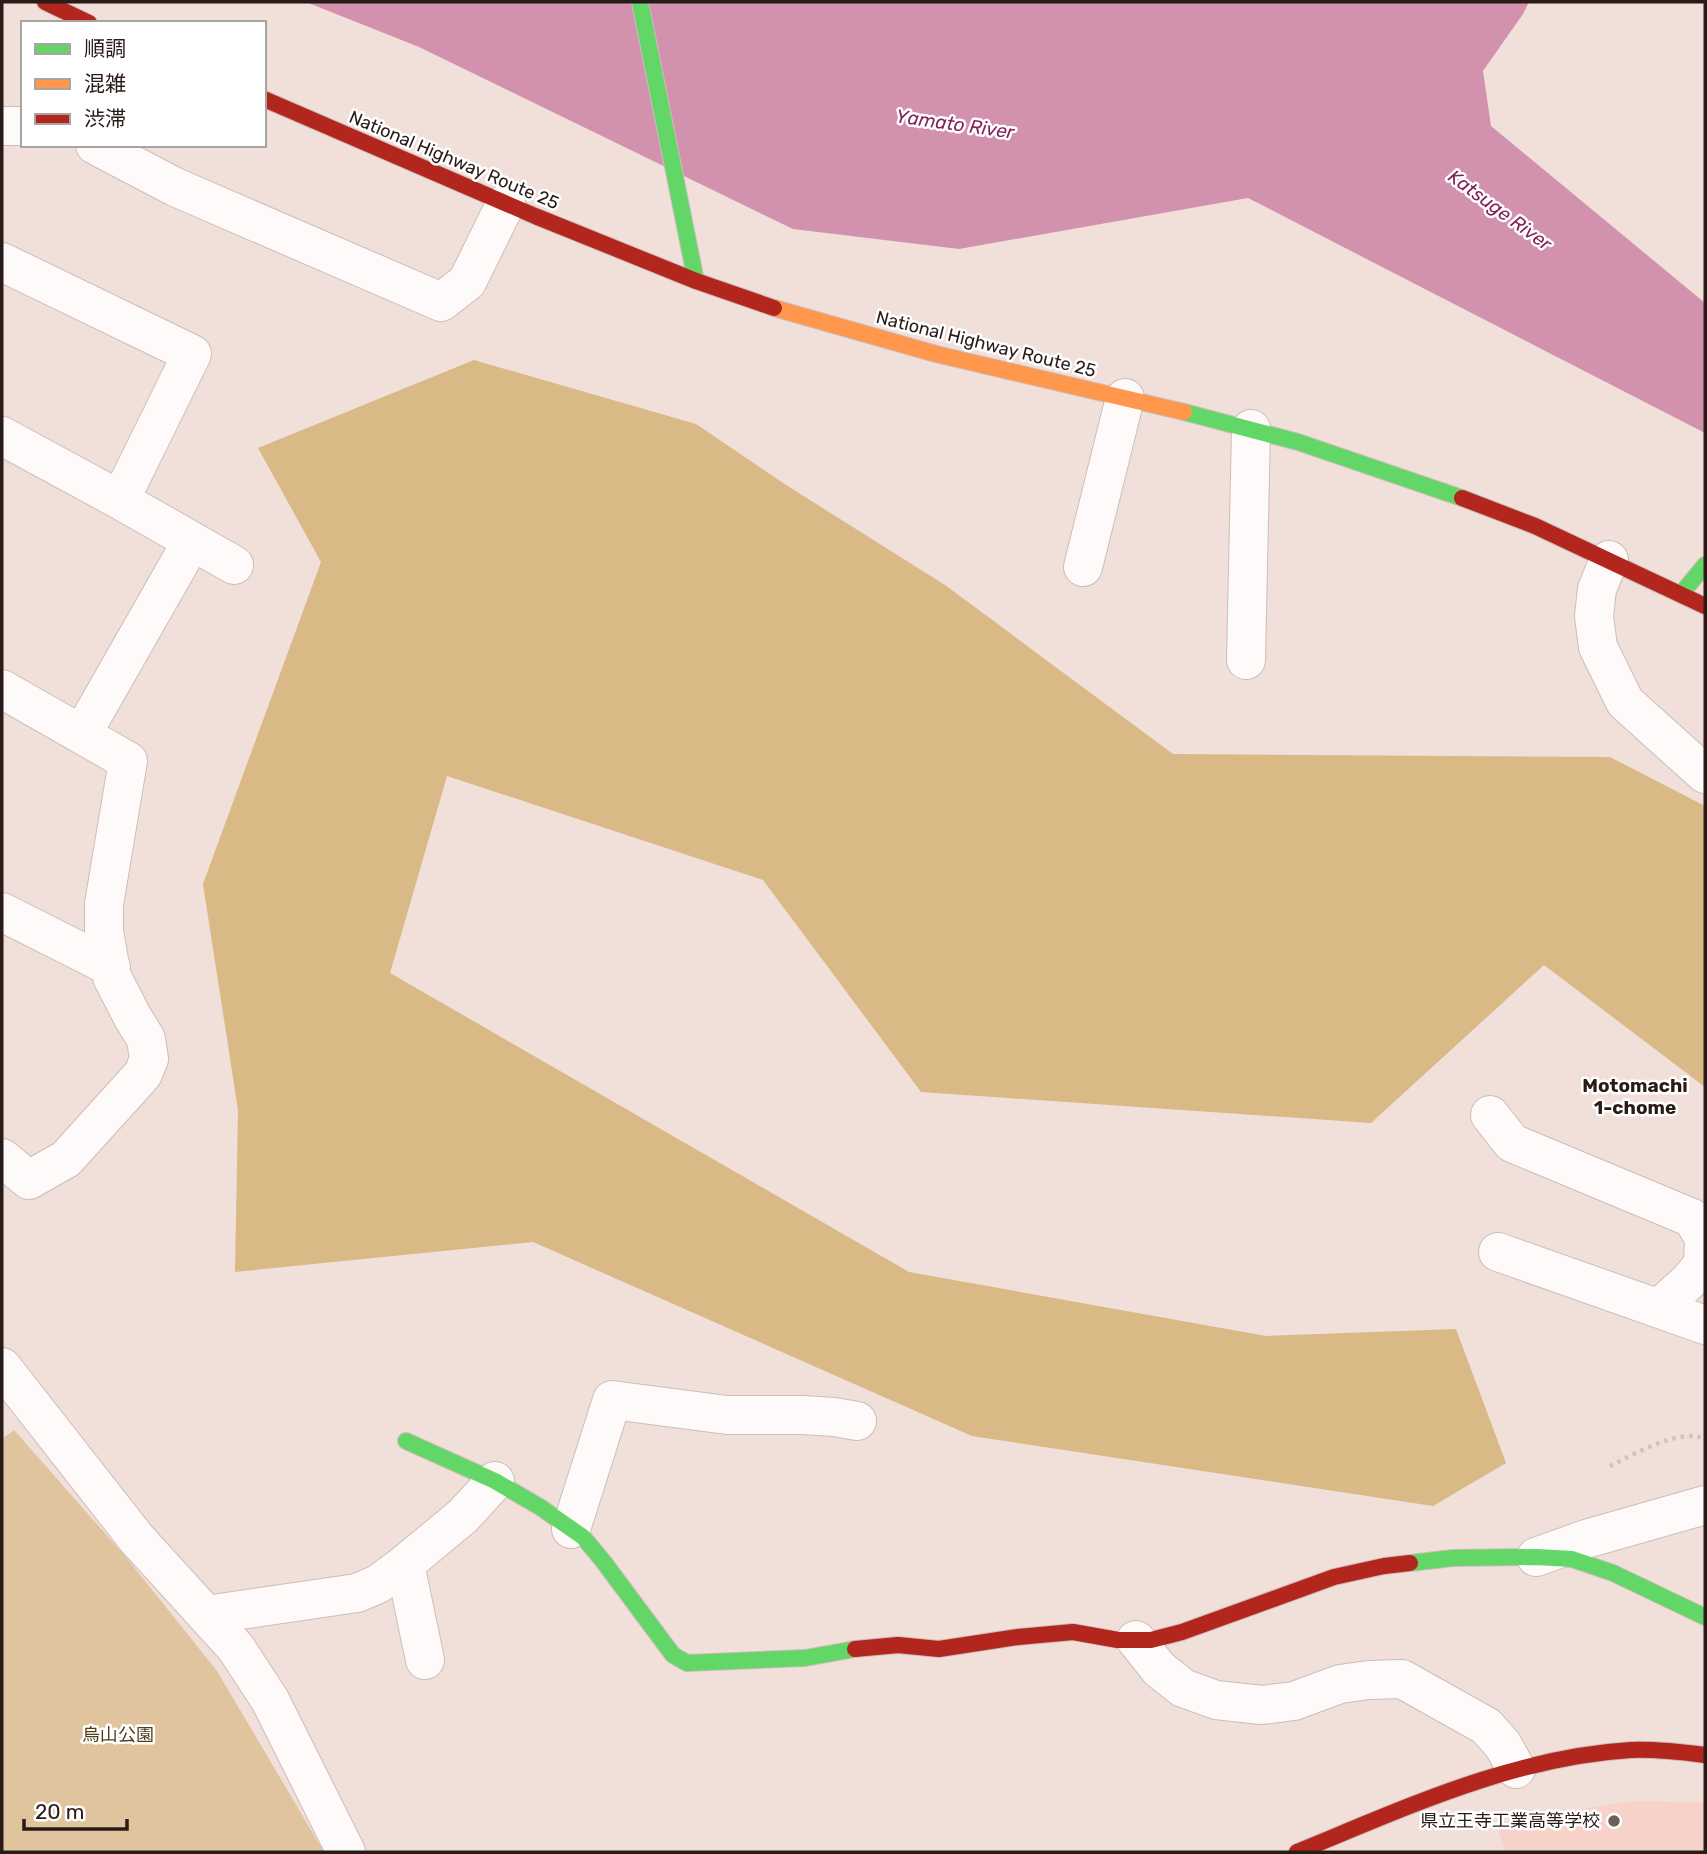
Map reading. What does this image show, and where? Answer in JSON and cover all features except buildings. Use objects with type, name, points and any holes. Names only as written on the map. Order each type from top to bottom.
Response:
[{"type":"main road","points":[[45,2],[85,21]]},
{"type":"main road","points":[[640,2],[696,281]]},
{"type":"main road","name":"National Highway Route 25","points":[[266,100],[506,204],[696,281],[765,305],[936,354],[1251,429],[1360,462],[1535,526],[1705,606]]},
{"type":"main road","points":[[1681,594],[1705,565]]},
{"type":"main road","points":[[406,1441],[495,1481],[540,1507],[583,1537],[673,1655],[687,1663],[805,1658],[860,1648],[898,1645],[939,1649],[1073,1632],[1118,1640],[1150,1640],[1182,1632],[1334,1577],[1384,1566],[1453,1558],[1572,1559],[1613,1573],[1705,1617]]},
{"type":"main road","points":[[1297,1852],[1445,1793],[1516,1769],[1578,1756],[1631,1750],[1705,1755]]},
{"type":"street","points":[[2,126],[21,126]]},
{"type":"street","points":[[99,147],[175,187],[441,302],[467,282],[506,204]]},
{"type":"street","points":[[2,262],[192,354],[120,500]]},
{"type":"street","points":[[1083,567],[1125,398]]},
{"type":"street","points":[[1246,660],[1251,429]]},
{"type":"street","points":[[2,436],[234,565]]},
{"type":"street","points":[[82,734],[192,541]]},
{"type":"street","points":[[1609,560],[1597,589],[1594,616],[1598,647],[1625,702],[1705,774]]},
{"type":"street","points":[[2,688],[128,761],[104,904],[104,931],[112,977],[146,1039],[149,1059],[143,1074],[66,1159],[29,1180],[2,1158]]},
{"type":"street","points":[[2,912],[111,967]]},
{"type":"street","points":[[1490,1115],[1513,1143],[1692,1218],[1704,1238],[1703,1264],[1689,1281],[1659,1308]]},
{"type":"street","points":[[1498,1252],[1705,1325]]},
{"type":"street","points":[[2,1367],[136,1538],[236,1648],[270,1700],[346,1852]]},
{"type":"street","points":[[571,1529],[612,1400],[727,1415],[803,1415],[857,1421]]},
{"type":"street","points":[[206,1615],[357,1593],[379,1584],[463,1516],[495,1481]]},
{"type":"street","points":[[1535,1557],[1586,1539],[1705,1505]]},
{"type":"street","points":[[405,1564],[425,1660]]},
{"type":"street","points":[[1136,1640],[1158,1669],[1183,1688],[1216,1700],[1262,1705],[1294,1701],[1340,1684],[1369,1679],[1402,1679],[1486,1726],[1503,1745],[1516,1769]]},
{"type":"path","points":[[1610,1466],[1653,1444],[1683,1437],[1701,1436],[1705,1439]]},
{"type":"shaded area","points":[[474,360],[696,424],[786,485],[945,585],[1173,754],[1610,757],[1705,806],[1705,1087],[1544,965],[1371,1123],[921,1092],[763,880],[447,776],[390,973],[909,1272],[1266,1336],[1456,1329],[1506,1463],[1433,1506],[972,1436],[533,1242],[235,1272],[238,1110],[203,884],[321,562],[258,448]]},
{"type":"shaded area","name":"県立王寺工業高等学校","points":[[1634,1801],[1705,1803],[1705,1852],[1505,1852],[1498,1829],[1548,1814]]},
{"type":"green space","name":"烏山公園","points":[[14,1430],[125,1556],[217,1671],[324,1852],[2,1852],[2,1439]]},
{"type":"water","points":[[306,2],[1529,2],[1483,71],[1491,126],[1705,303],[1705,433],[1248,198],[959,249],[793,229],[419,47]]},
{"type":"traffic: fast","points":[[640,2],[696,281]]},
{"type":"traffic: fast","points":[[1184,412],[1298,442],[1462,498]]},
{"type":"traffic: fast","points":[[1681,594],[1705,565]]},
{"type":"traffic: fast","points":[[406,1441],[495,1481],[540,1507],[583,1537],[673,1655],[687,1663],[805,1658],[855,1649]]},
{"type":"traffic: fast","points":[[1410,1563],[1453,1558],[1572,1559],[1613,1573],[1705,1617]]},
{"type":"traffic: slow","points":[[774,308],[936,354],[1184,412]]},
{"type":"traffic: jam","points":[[45,2],[85,21]]},
{"type":"traffic: jam","points":[[266,100],[535,216],[696,281],[774,308]]},
{"type":"traffic: jam","points":[[1462,498],[1535,526],[1705,606]]},
{"type":"traffic: jam","points":[[855,1649],[898,1645],[939,1649],[1073,1632],[1118,1640],[1151,1640],[1182,1632],[1334,1577],[1410,1563]]},
{"type":"traffic: jam","points":[[1297,1852],[1460,1787],[1544,1763],[1631,1750],[1705,1755]]},
{"type":"place","name":"県立王寺工業高等学校","points":[[1614,1821]]},
{"type":"district","name":"Motomachi 1-chome","points":[[1635,1096]]},
{"type":"water label","name":"Yamato River","points":[[955,124]]},
{"type":"water label","name":"Katsuge River","points":[[1500,210]]}]
